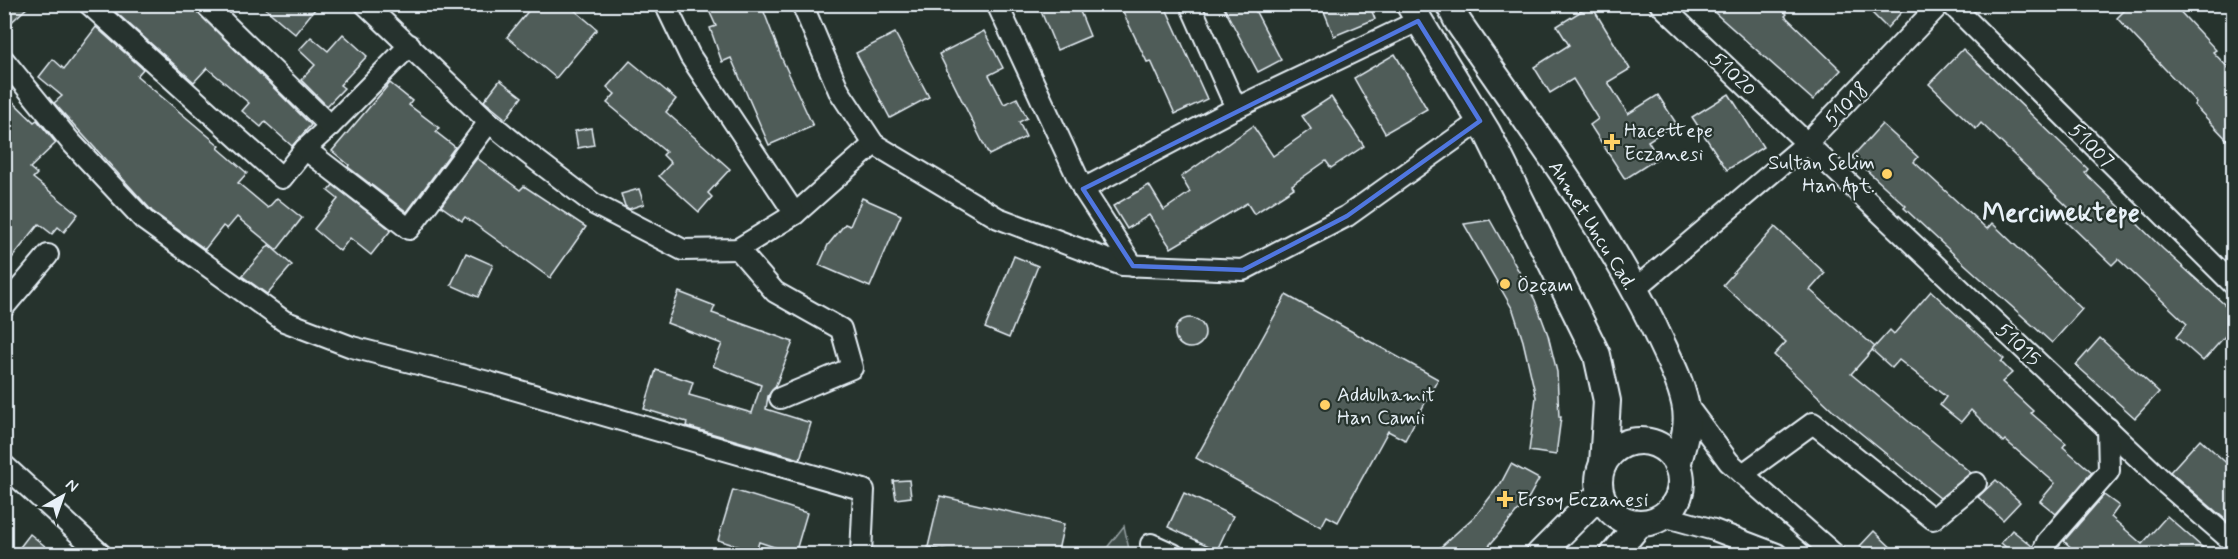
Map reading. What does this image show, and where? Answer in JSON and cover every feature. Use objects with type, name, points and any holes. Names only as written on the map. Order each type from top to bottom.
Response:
[{"type":"main road","name":"Ahmet Uncu Cad.","points":[[1449,4],[1458,22],[1585,209],[1635,289],[1674,370],[1685,403],[1688,430],[1677,465]]},
{"type":"main road","points":[[1413,13],[1480,121],[1597,355],[1607,401],[1603,464],[1599,478],[1600,494],[1614,514],[1626,521],[1651,519]]},
{"type":"main road","points":[[1603,464],[1615,448],[1638,441],[1652,443],[1667,451],[1677,465],[1680,488],[1673,506],[1651,519],[1614,555]]},
{"type":"main road","points":[[1540,555],[1600,494]]},
{"type":"street","points":[[89,4],[282,178],[305,149],[410,45]]},
{"type":"street","points":[[205,4],[330,126]]},
{"type":"street","points":[[365,4],[489,122],[594,204],[683,250],[738,249],[795,214],[874,144]]},
{"type":"street","points":[[665,4],[690,56],[795,214]]},
{"type":"street","points":[[802,4],[839,91],[874,144],[998,218],[1122,265],[1243,270],[1347,216],[1480,121]]},
{"type":"street","points":[[997,4],[1083,189],[1133,266]]},
{"type":"street","points":[[1190,4],[1236,108]]},
{"type":"street","name":"51020","points":[[1660,4],[1807,143]]},
{"type":"street","name":"51018","points":[[1635,289],[1807,143],[1940,4]]},
{"type":"street","name":"51007","points":[[1951,4],[2234,285]]},
{"type":"street","points":[[1083,189],[1413,13]]},
{"type":"street","points":[[4,60],[70,141],[144,220],[285,321],[352,347],[492,383],[864,490],[861,555]]},
{"type":"street","points":[[305,149],[409,229],[489,122]]},
{"type":"street","name":"51015","points":[[1807,143],[2167,485],[2234,543]]},
{"type":"street","points":[[738,249],[775,292],[841,329],[852,368],[780,398]]},
{"type":"street","points":[[4,307],[48,255]]},
{"type":"street","points":[[1685,403],[1729,462],[1834,555]]},
{"type":"street","points":[[1743,474],[1813,423],[1933,519],[1976,483]]},
{"type":"street","points":[[2042,555],[2047,542],[2109,471],[2108,428]]},
{"type":"street","points":[[4,465],[101,555]]},
{"type":"street","points":[[1651,519],[1714,530],[1777,555]]},
{"type":"street","points":[[1151,544],[1173,555]]},
{"type":"highlighted area","points":[[1418,21],[1480,121],[1347,216],[1243,270],[1133,266],[1083,189]]},
{"type":"shaded area","points":[[1124,526],[1130,554],[1102,554]]},
{"type":"building","points":[[4,4],[31,4],[4,29]]},
{"type":"building","points":[[113,4],[189,4],[311,125],[292,146],[265,122],[261,127],[242,111],[249,103],[207,68],[194,82],[111,8]]},
{"type":"building","points":[[260,4],[319,4],[295,34]]},
{"type":"building","points":[[534,4],[567,4],[597,29],[556,78],[507,37]]},
{"type":"building","points":[[706,4],[761,4],[782,59],[813,126],[769,145],[731,58],[722,62],[710,28],[716,26]]},
{"type":"building","points":[[1038,4],[1077,4],[1090,36],[1057,50]]},
{"type":"building","points":[[1119,4],[1164,4],[1207,99],[1175,114],[1151,61],[1147,62]]},
{"type":"building","points":[[1222,4],[1268,4],[1255,10],[1281,60],[1258,72]]},
{"type":"building","points":[[1321,4],[1369,4],[1375,19],[1334,36]]},
{"type":"building","points":[[1705,4],[1776,4],[1787,14],[1785,16],[1841,70],[1813,100]]},
{"type":"building","points":[[1863,4],[1909,4],[1887,28]]},
{"type":"building","points":[[2131,4],[2173,4],[2216,50],[2213,52],[2234,74],[2234,147],[2194,105],[2196,102],[2117,18]]},
{"type":"building","points":[[1591,5],[1630,69],[1608,82],[1628,114],[1658,95],[1676,123],[1648,141],[1658,158],[1625,179],[1590,125],[1598,119],[1573,79],[1550,93],[1534,67],[1569,45],[1557,26]]},
{"type":"building","points":[[96,27],[143,69],[137,76],[220,146],[218,148],[247,173],[238,183],[268,208],[277,198],[302,218],[277,250],[237,217],[227,229],[223,226],[205,249],[152,211],[54,103],[62,96],[39,77],[53,59],[64,69]]},
{"type":"building","points":[[984,31],[1003,68],[989,75],[1004,104],[1017,98],[1027,118],[1019,122],[1026,137],[989,155],[939,54]]},
{"type":"building","points":[[895,33],[929,97],[890,118],[856,53]]},
{"type":"building","points":[[343,34],[367,56],[340,85],[344,88],[327,106],[301,80],[315,65],[299,50],[311,37],[328,51]]},
{"type":"building","points":[[1963,49],[2088,169],[2085,173],[2163,249],[2234,313],[2234,326],[2203,361],[2176,337],[2187,324],[2118,259],[2112,265],[2064,219],[2072,211],[1981,123],[1976,129],[1929,84]]},
{"type":"building","points":[[1395,54],[1427,109],[1385,133],[1354,78]]},
{"type":"building","points":[[630,61],[676,99],[666,112],[730,169],[708,193],[712,197],[699,212],[659,176],[671,163],[663,155],[666,152],[607,103],[615,94],[607,87]]},
{"type":"building","points":[[500,80],[522,97],[506,119],[484,101]]},
{"type":"building","points":[[390,83],[412,101],[409,105],[439,128],[436,132],[455,147],[407,212],[348,167],[349,165],[332,151]]},
{"type":"building","points":[[4,93],[34,122],[37,120],[56,143],[30,168],[37,174],[33,178],[78,214],[64,232],[58,227],[52,234],[39,224],[4,268]]},
{"type":"building","points":[[1729,94],[1763,147],[1727,170],[1692,117]]},
{"type":"building","points":[[1331,97],[1364,146],[1331,168],[1326,161],[1292,185],[1294,188],[1254,214],[1247,203],[1171,248],[1149,215],[1127,229],[1113,206],[1149,185],[1164,210],[1190,192],[1181,177],[1253,126],[1273,156],[1311,129],[1302,116]]},
{"type":"building","points":[[1882,124],[1918,157],[1914,162],[1987,229],[1992,223],[2082,309],[2052,343],[1904,208],[1906,206],[1852,157]]},
{"type":"building","points":[[591,128],[594,145],[578,148],[575,131]]},
{"type":"building","points":[[477,158],[520,190],[524,186],[586,227],[550,278],[465,217],[462,221],[441,206]]},
{"type":"building","points":[[333,185],[391,230],[371,255],[350,238],[340,251],[314,229],[338,199],[328,191]]},
{"type":"building","points":[[639,189],[644,204],[629,209],[625,206],[621,194]]},
{"type":"building","points":[[862,198],[901,215],[870,287],[819,265],[828,245],[845,224],[850,226]]},
{"type":"building","points":[[1490,220],[1535,300],[1548,335],[1557,372],[1559,417],[1561,417],[1556,455],[1529,451],[1536,397],[1523,341],[1513,310],[1464,224]]},
{"type":"building","points":[[1775,227],[1825,273],[1810,290],[1875,347],[1851,374],[1971,473],[1940,498],[1835,412],[1774,355],[1786,342],[1723,285]]},
{"type":"building","points":[[269,245],[292,265],[267,294],[242,276]]},
{"type":"building","points":[[466,253],[493,265],[478,297],[451,285]]},
{"type":"building","points":[[1014,256],[1038,266],[1009,338],[985,328]]},
{"type":"building","points":[[1931,291],[2004,359],[2001,362],[2012,373],[2002,382],[2033,411],[2031,413],[2066,443],[2063,447],[2092,472],[2056,514],[2040,501],[2055,483],[2005,440],[2003,442],[1971,410],[1961,422],[1940,405],[1946,397],[1899,360],[1892,368],[1872,350],[1890,330],[1894,334]]},
{"type":"building","points":[[679,292],[715,306],[712,313],[793,342],[775,387],[768,396],[766,409],[811,423],[800,459],[686,426],[687,422],[644,409],[656,370],[693,382],[689,395],[752,413],[761,385],[713,366],[722,344],[667,323]]},
{"type":"building","name":"Addulhamit Han Camii","points":[[1286,295],[1438,379],[1405,440],[1388,431],[1338,522],[1327,516],[1321,527],[1196,458]]},
{"type":"building","points":[[1190,318],[1201,322],[1205,333],[1201,344],[1190,348],[1179,344],[1175,333],[1179,322]]},
{"type":"building","points":[[2100,338],[2159,392],[2135,418],[2076,365]]},
{"type":"building","points":[[2200,439],[2234,470],[2234,527],[2170,472]]},
{"type":"building","points":[[1511,464],[1539,479],[1529,497],[1481,555],[1432,555],[1477,514],[1501,483]]},
{"type":"building","points":[[909,480],[911,497],[896,499],[893,481]]},
{"type":"building","points":[[1996,480],[2020,502],[2003,520],[1978,497]]},
{"type":"building","points":[[733,490],[807,513],[795,554],[759,542],[756,552],[718,540]]},
{"type":"building","points":[[1184,493],[1233,516],[1217,550],[1168,527]]},
{"type":"building","points":[[2104,495],[2119,506],[2111,517],[2142,544],[2167,516],[2211,555],[2171,555],[2161,546],[2154,555],[2079,555],[2064,541]]},
{"type":"building","points":[[940,496],[1064,524],[1057,555],[961,555],[928,547]]},
{"type":"building","points":[[2012,530],[2032,546],[2030,555],[2015,555],[2001,543]]},
{"type":"building","points":[[1874,531],[1899,555],[1869,555],[1860,546]]},
{"type":"building","points":[[30,534],[56,555],[14,555]]},
{"type":"place","name":"Hacettepe Eczanesi","points":[[1612,142]]},
{"type":"place","name":"Sultan Selim Han Apt.","points":[[1887,174]]},
{"type":"place","name":"Özçam","points":[[1505,284]]},
{"type":"place","name":"Addulhamit Han Camii","points":[[1325,405]]},
{"type":"place","name":"Ersoy Eczanesi","points":[[1505,499]]},
{"type":"district","name":"Mercimektepe","points":[[2061,212]]}]
